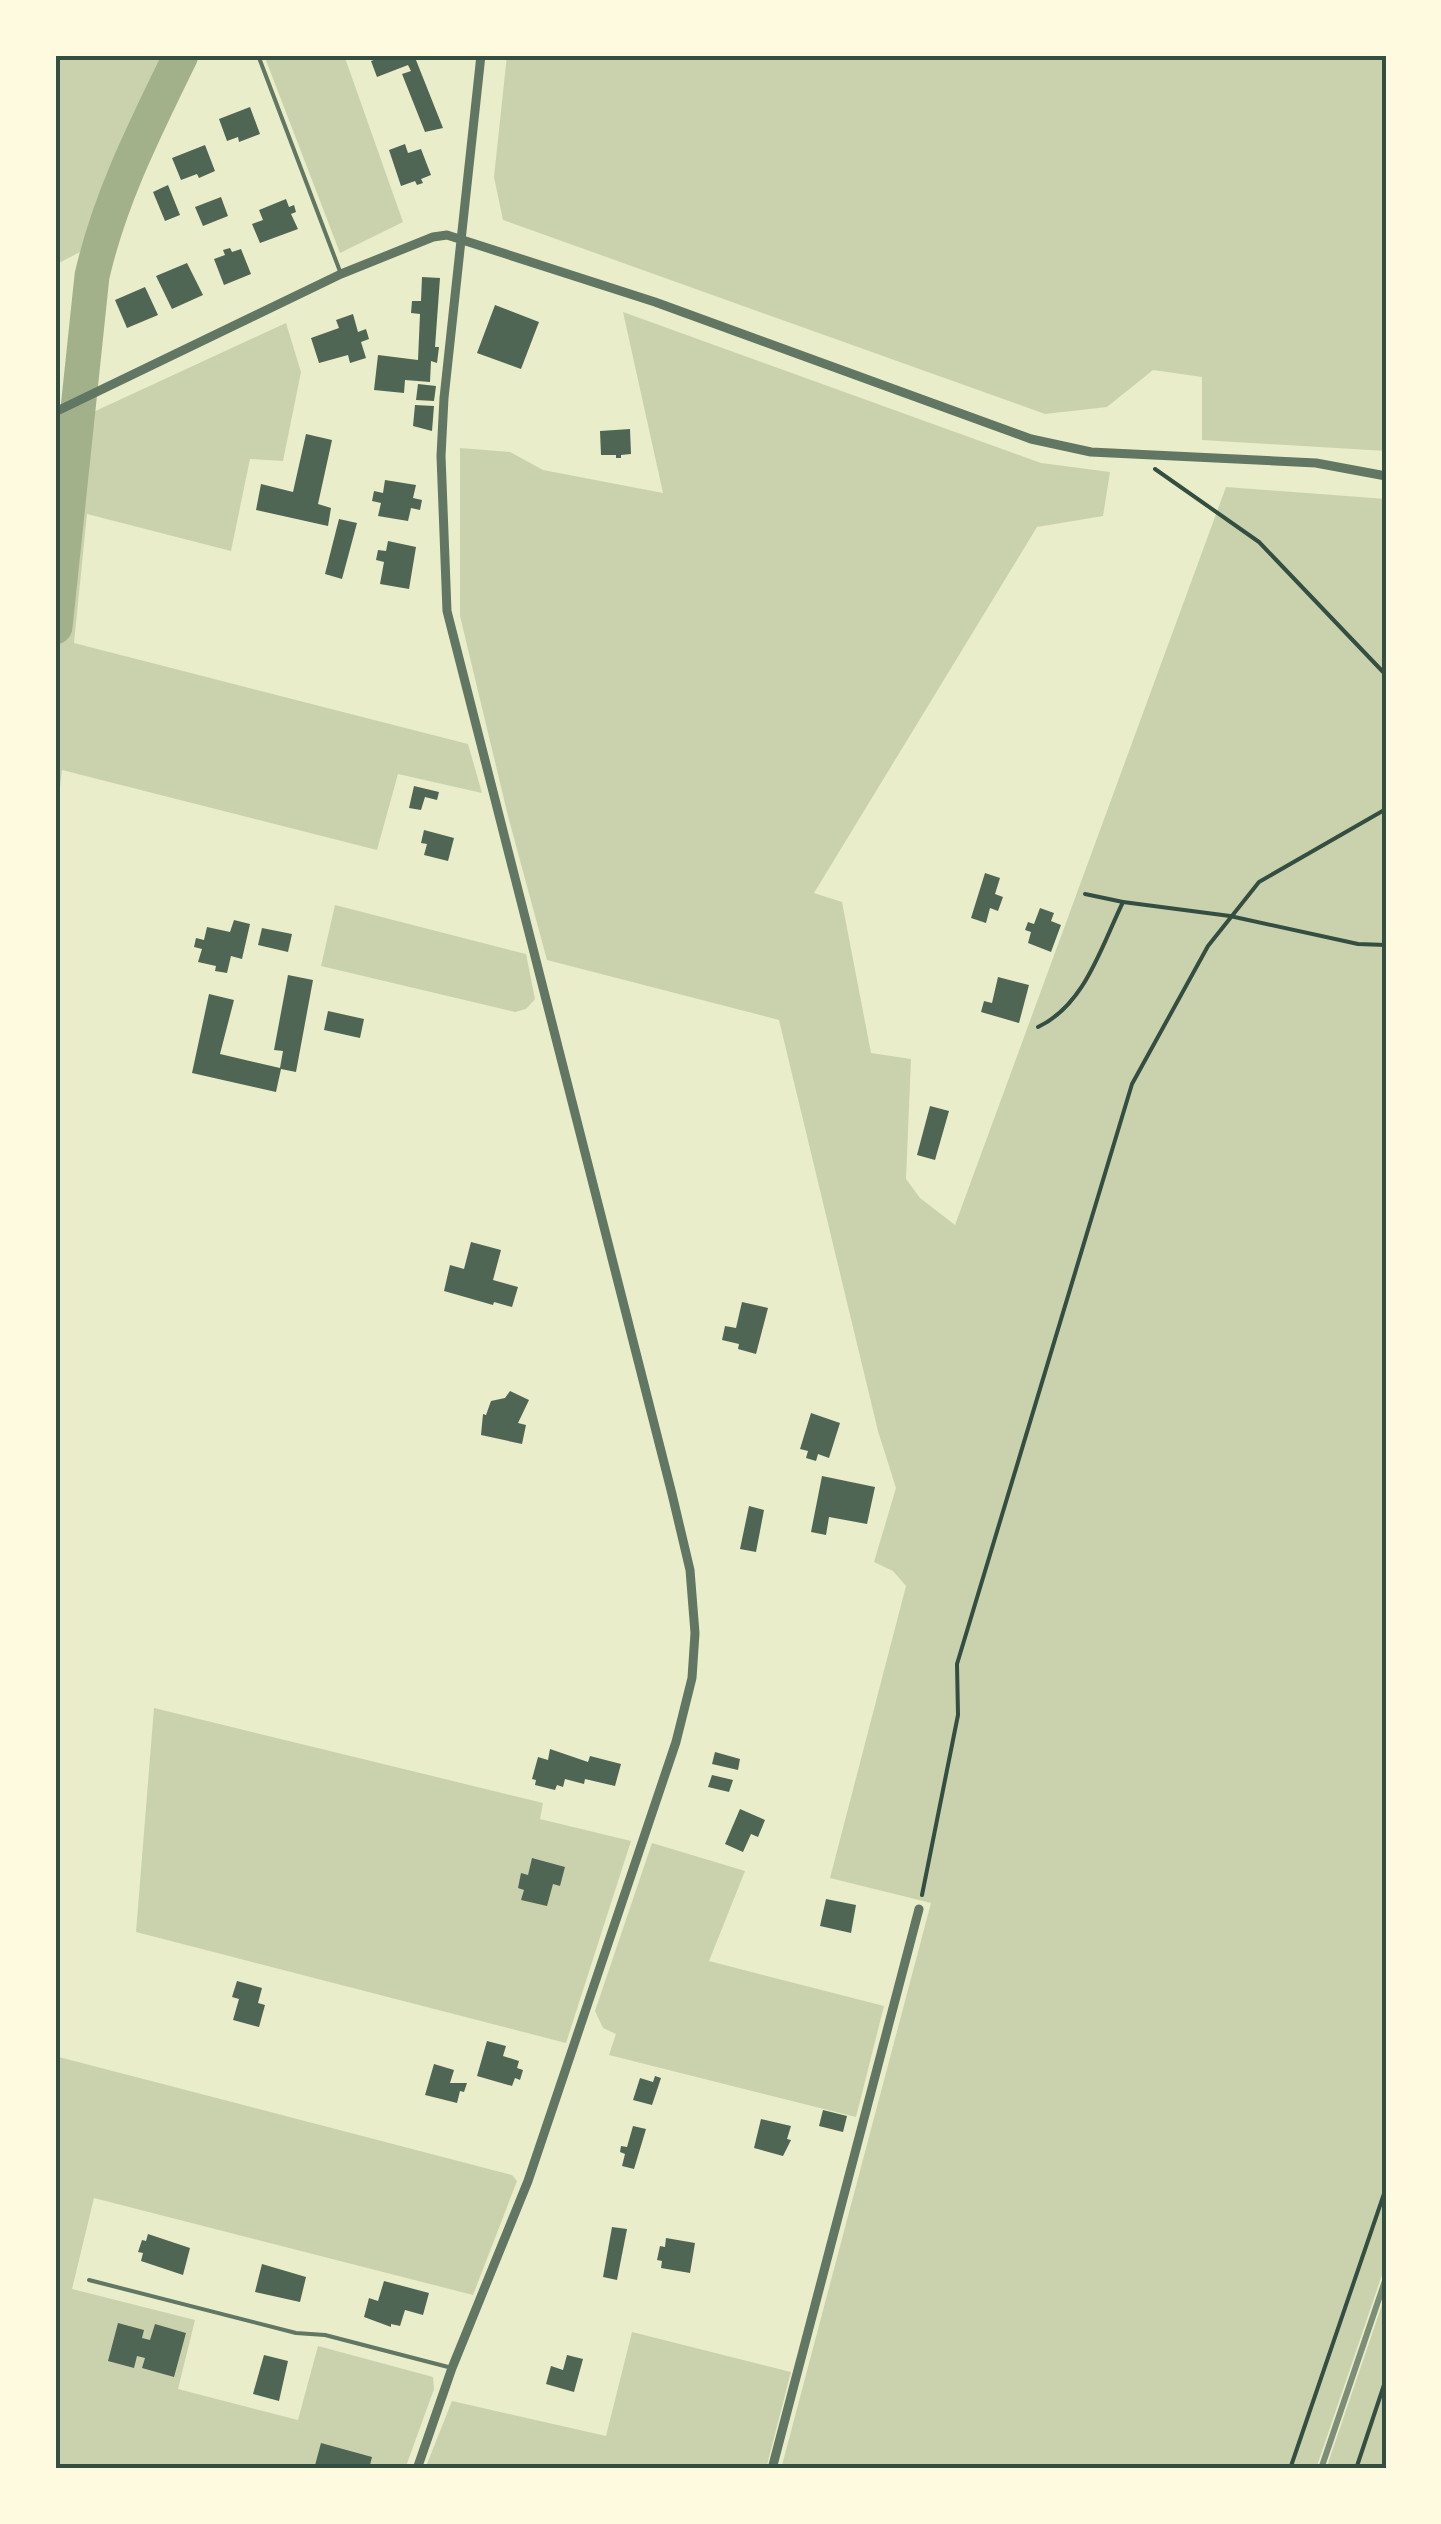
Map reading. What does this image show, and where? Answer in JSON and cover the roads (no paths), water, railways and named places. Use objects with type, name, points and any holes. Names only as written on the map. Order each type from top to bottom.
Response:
[{"type":"street","points":[[417,2469],[452,2368],[528,2181],[598,1980],[676,1742],[692,1678],[695,1633],[690,1570],[672,1494],[447,611],[441,456],[444,398],[481,55]]},
{"type":"street","points":[[56,412],[342,274],[432,236],[460,238],[673,309],[1031,439],[1091,452],[1316,464],[1386,476]]},
{"type":"street","points":[[772,2469],[918,1910]]},
{"type":"lane","points":[[258,55],[342,274]]},
{"type":"lane","points":[[90,2280],[452,2368]]},
{"type":"waterway","points":[[55,627],[92,276],[119,190],[181,55]]},
{"type":"railway","points":[[1321,2469],[1386,2278]]}]
